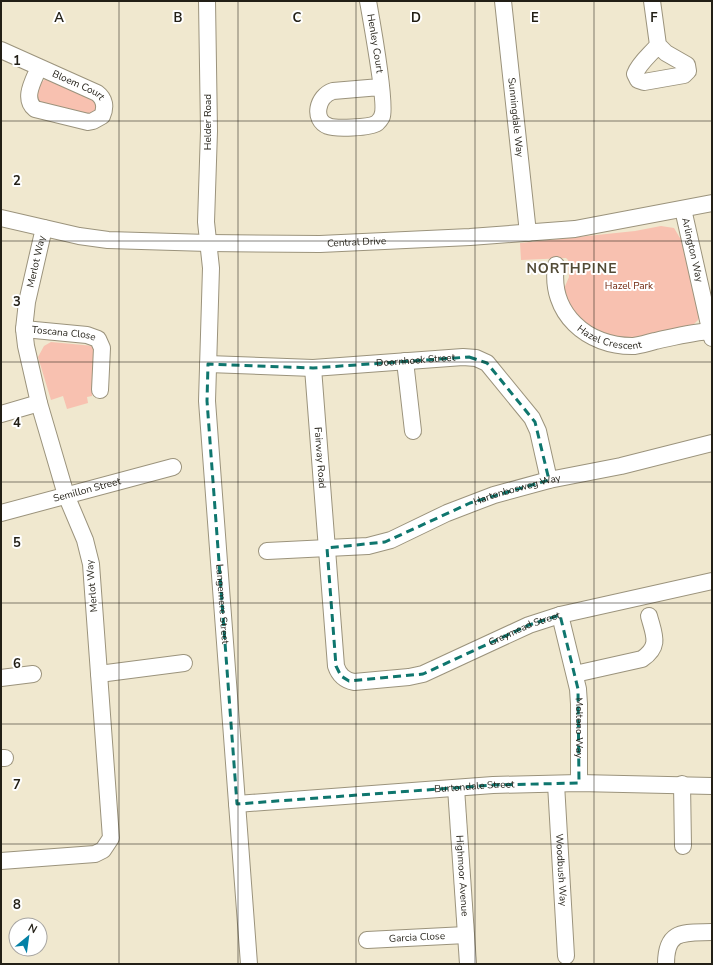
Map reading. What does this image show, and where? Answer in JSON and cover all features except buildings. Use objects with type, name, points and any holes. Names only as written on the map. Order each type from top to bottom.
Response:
[{"type":"street","name":"Helder Road","points":[[207,1],[209,131],[206,222],[208,244]]},
{"type":"street","name":"Henley Court","points":[[368,1],[380,87]]},
{"type":"street","name":"Sunningdale Way","points":[[503,1],[528,233]]},
{"type":"street","points":[[652,1],[658,45]]},
{"type":"street","name":"Bloem Court","points":[[1,50],[39,67],[101,96],[105,106],[102,116],[88,122],[35,109],[30,103],[28,96],[39,67]]},
{"type":"street","name":"Central Drive","points":[[1,218],[108,240],[208,244],[320,244],[528,233],[575,229],[712,203]]},
{"type":"street","name":"Arlington Way","points":[[683,209],[711,334]]},
{"type":"street","name":"Merlot Way","points":[[1,861],[95,854],[103,850],[109,842],[111,833],[88,552],[81,528],[66,495],[39,403],[24,329],[27,302],[44,228]]},
{"type":"street","name":"Langemere Street","points":[[208,244],[211,268],[207,401],[237,804],[247,964]]},
{"type":"street","name":"Hazel Crescent","points":[[556,265],[556,294],[564,311],[576,326],[592,337],[613,344],[635,346],[698,331],[711,334]]},
{"type":"street","name":"Toscana Close","points":[[24,329],[87,335],[98,339],[102,348],[100,390]]},
{"type":"street","name":"Doornhoek Street","points":[[208,364],[313,368],[469,357],[482,360],[487,363],[535,422],[549,480]]},
{"type":"street","points":[[405,361],[413,431]]},
{"type":"street","name":"Fairway Road","points":[[313,368],[336,666],[341,676]]},
{"type":"street","points":[[1,414],[39,403]]},
{"type":"street","name":"Hartenbosweg Way","points":[[326,548],[377,544],[395,538],[470,503],[549,480],[621,466],[712,443]]},
{"type":"street","name":"Semillon Street","points":[[1,513],[173,467]]},
{"type":"street","points":[[267,551],[326,548]]},
{"type":"street","name":"Greymead Street","points":[[341,676],[354,682],[409,677],[423,674],[529,625],[560,615],[712,581]]},
{"type":"street","name":"Molteno Way","points":[[560,615],[575,674],[580,704],[579,783]]},
{"type":"street","points":[[575,674],[642,659],[648,655],[654,648],[655,644],[649,616]]},
{"type":"street","points":[[99,674],[184,663]]},
{"type":"street","points":[[1,678],[33,674]]},
{"type":"street","name":"Burtondale Street","points":[[237,804],[456,788],[579,783],[682,784],[712,786]]},
{"type":"street","name":"Woodbush Way","points":[[556,784],[566,956]]},
{"type":"street","points":[[682,784],[683,846]]},
{"type":"street","name":"Highmoor Avenue","points":[[456,788],[468,964]]},
{"type":"street","points":[[666,964],[667,947],[674,937],[683,933],[712,932]]},
{"type":"street","name":"Garcia Close","points":[[368,940],[466,935]]},
{"type":"highlighted area","points":[[469,357],[487,363],[535,422],[549,480],[470,503],[385,542],[327,548],[336,666],[341,676],[349,681],[423,674],[529,625],[560,615],[578,689],[579,783],[493,785],[237,804],[207,401],[208,364],[313,368]]},
{"type":"green space","points":[[46,79],[52,79],[94,98],[98,103],[94,116],[45,107],[37,100],[37,88],[40,83]]},
{"type":"green space","name":"Hazel Park","points":[[661,226],[674,228],[680,238],[683,237],[700,315],[698,320],[690,328],[635,341],[600,334],[574,316],[563,291],[569,277],[568,260],[566,258],[521,260],[520,243],[635,231]]},
{"type":"green space","points":[[51,342],[94,346],[92,396],[87,397],[88,403],[67,409],[63,396],[51,400],[38,357],[44,346]]},
{"type":"district","name":"NORTHPINE","points":[[572,268]]}]
